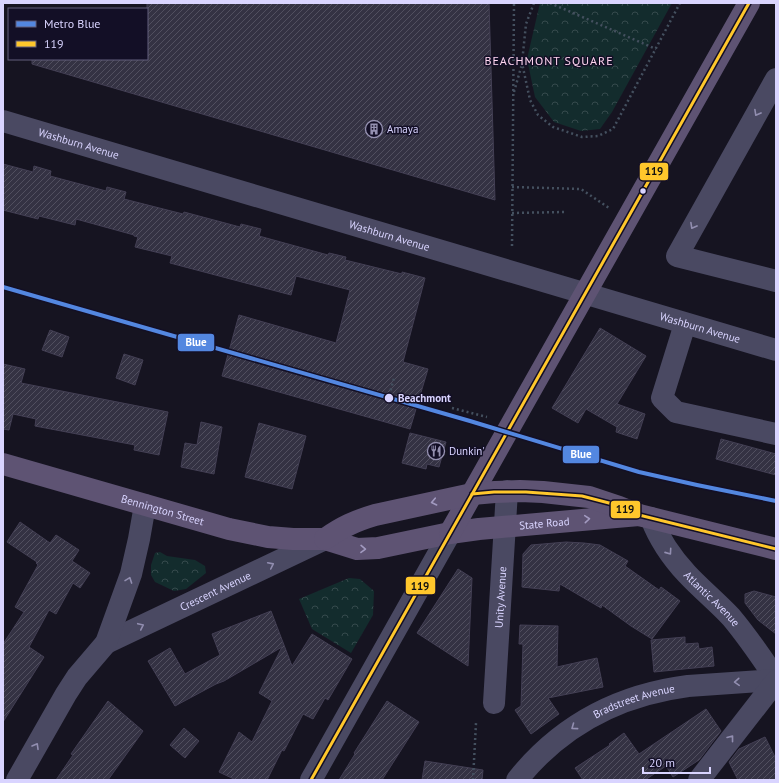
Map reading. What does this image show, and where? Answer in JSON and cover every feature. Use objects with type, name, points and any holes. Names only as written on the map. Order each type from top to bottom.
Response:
[{"type":"main road","points":[[450,533],[749,3]]},
{"type":"main road","name":"Bennington Street","points":[[3,464],[229,530],[256,535],[293,539],[325,539],[357,549],[369,549],[450,533]]},
{"type":"main road","name":"State Road","points":[[472,494],[507,491],[543,492],[589,498],[618,506],[645,516],[776,549]]},
{"type":"main road","points":[[325,539],[340,529],[362,519],[472,494]]},
{"type":"main road","name":"State Road","points":[[450,533],[505,526],[645,516]]},
{"type":"street","points":[[776,79],[677,256],[776,281]]},
{"type":"street","name":"Washburn Avenue","points":[[3,121],[776,350]]},
{"type":"street","points":[[685,324],[662,398],[676,412],[776,434]]},
{"type":"street","name":"Unity Avenue","points":[[494,703],[507,491]]},
{"type":"street","name":"Crescent Avenue","points":[[106,643],[131,574],[145,505]]},
{"type":"street","name":"Atlantic Avenue","points":[[645,516],[656,529],[675,560],[688,576],[731,618],[759,653],[776,680]]},
{"type":"street","points":[[310,780],[450,533]]},
{"type":"street","name":"Crescent Avenue","points":[[17,780],[73,682],[106,643],[325,539]]},
{"type":"street","points":[[699,780],[776,680]]},
{"type":"street","name":"Bradstreet Avenue","points":[[517,780],[543,751],[566,732],[590,716],[616,704],[639,696],[675,687],[776,680]]},
{"type":"path","points":[[512,246],[514,3]]},
{"type":"path","points":[[513,96],[522,63],[526,24],[534,3]]},
{"type":"path","points":[[550,3],[656,49]]},
{"type":"path","points":[[522,63],[530,100],[538,115],[553,127],[582,137],[598,136],[613,129],[680,3]]},
{"type":"path","points":[[512,187],[581,189],[609,208]]},
{"type":"path","points":[[512,213],[564,212]]},
{"type":"path","points":[[388,400],[394,378]]},
{"type":"path","points":[[452,408],[487,417]]},
{"type":"path","points":[[473,780],[476,724]]},
{"type":"green space","points":[[540,3],[672,3],[612,112],[600,129],[581,131],[554,122],[535,97],[527,59]]},
{"type":"green space","points":[[160,552],[167,556],[195,560],[205,566],[206,573],[186,589],[174,591],[155,582],[151,575],[151,565],[155,553]]},
{"type":"green space","points":[[349,578],[360,579],[374,591],[373,615],[351,653],[312,629],[299,599]]},
{"type":"building","name":"Amaya","points":[[147,3],[489,3],[495,200],[32,64],[32,60],[148,60]]},
{"type":"building","points":[[3,164],[33,172],[34,166],[51,171],[50,176],[106,191],[107,187],[126,192],[124,199],[183,214],[184,212],[240,227],[241,224],[261,229],[259,236],[328,255],[329,253],[346,257],[345,260],[425,278],[403,362],[428,369],[410,429],[222,376],[239,315],[336,343],[350,290],[296,276],[291,295],[170,263],[172,256],[135,247],[138,237],[134,235],[76,219],[75,225],[39,216],[38,219],[3,210]]},
{"type":"building","points":[[600,328],[646,356],[617,404],[645,414],[637,439],[616,432],[617,427],[586,409],[578,423],[552,408]]},
{"type":"building","points":[[50,330],[69,337],[62,357],[42,350]]},
{"type":"building","points":[[124,354],[143,360],[135,385],[116,378]]},
{"type":"building","points":[[3,364],[25,369],[21,383],[168,412],[159,455],[134,450],[135,445],[35,426],[36,419],[13,414],[9,430],[3,429]]},
{"type":"building","points":[[201,422],[222,427],[214,474],[181,467],[185,443],[197,445]]},
{"type":"building","points":[[259,423],[306,436],[292,489],[245,477]]},
{"type":"building","points":[[410,433],[446,442],[439,467],[427,464],[426,469],[402,463]]},
{"type":"building","points":[[721,439],[776,454],[776,475],[716,459]]},
{"type":"building","points":[[20,522],[50,543],[56,535],[79,550],[72,561],[90,573],[80,588],[73,583],[56,614],[49,610],[29,647],[44,657],[3,722],[3,644],[24,612],[15,607],[38,565],[36,563],[37,562],[7,542]]},
{"type":"building","points":[[566,542],[600,545],[628,561],[625,566],[659,590],[661,587],[680,601],[652,639],[602,605],[601,608],[560,584],[559,591],[522,587],[523,554],[531,545]]},
{"type":"building","points":[[458,569],[472,578],[468,666],[417,633]]},
{"type":"building","points":[[754,591],[776,597],[776,634],[758,620],[745,603],[745,594]]},
{"type":"building","points":[[271,611],[292,666],[312,634],[352,659],[328,700],[325,698],[313,719],[303,714],[267,780],[236,780],[219,772],[239,732],[252,742],[272,701],[259,693],[282,647],[224,681],[175,706],[148,661],[170,648],[185,674],[220,655],[212,634]]},
{"type":"building","points":[[520,625],[558,626],[557,667],[597,658],[603,687],[548,698],[559,714],[531,734],[515,710],[521,706],[523,644],[519,644]]},
{"type":"building","points":[[685,637],[685,644],[698,643],[699,649],[712,647],[714,666],[654,672],[651,640]]},
{"type":"building","points":[[108,701],[143,731],[108,780],[56,780],[73,755],[71,754]]},
{"type":"building","points":[[387,701],[419,722],[382,780],[339,780],[355,754],[354,753]]},
{"type":"building","points":[[706,709],[721,731],[699,760],[673,777],[666,766],[645,780],[583,780],[575,768],[610,745],[609,744],[624,733],[639,754]]},
{"type":"building","points":[[184,728],[199,741],[185,758],[170,745]]},
{"type":"building","points":[[765,737],[776,759],[776,780],[738,780],[729,762],[739,749]]},
{"type":"building","points":[[425,761],[483,770],[482,780],[422,780]]},
{"type":"metro line","name":"Blue","points":[[3,287],[470,421],[639,472],[776,501]]},
{"type":"transit line","name":"119","points":[[311,780],[749,3]]},
{"type":"transit line","name":"119","points":[[472,494],[526,492],[582,496],[609,503],[639,515],[776,549]]},
{"type":"place","name":"Amaya","points":[[374,129]]},
{"type":"place","name":"Beachmont","points":[[389,398]]},
{"type":"place","name":"Dunkin'","points":[[436,451]]},
{"type":"district","name":"BEACHMONT SQUARE","points":[[549,61]]}]
